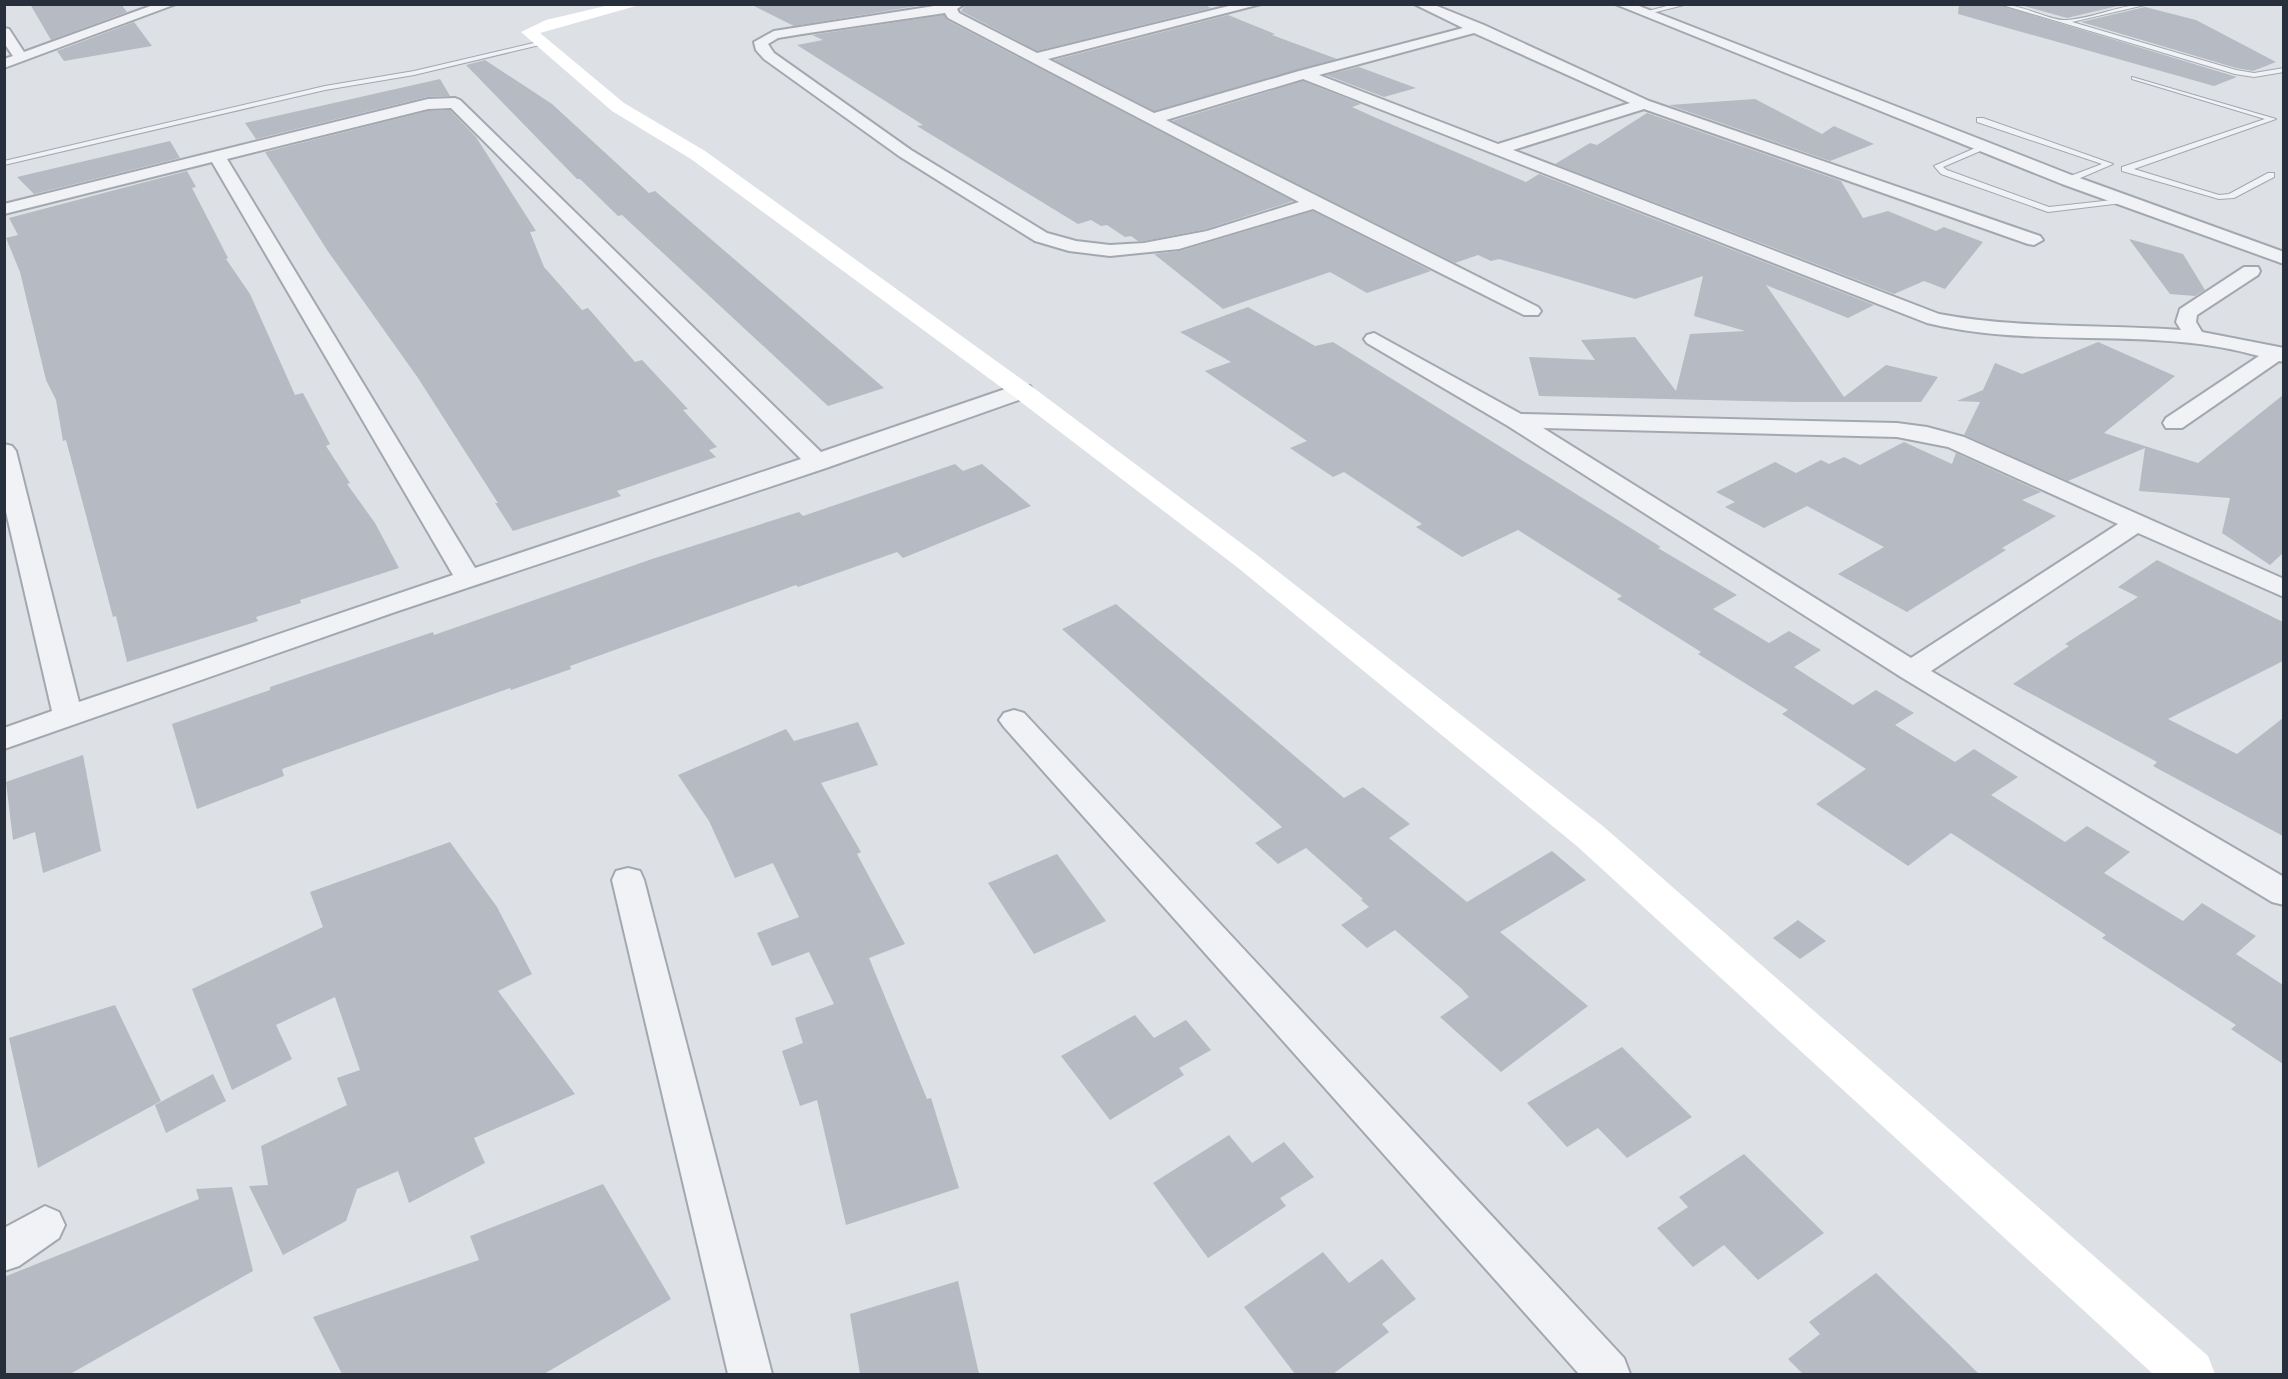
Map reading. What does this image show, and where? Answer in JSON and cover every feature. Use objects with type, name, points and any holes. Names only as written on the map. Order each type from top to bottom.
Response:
[{"type":"street","points":[[636,4],[551,23],[529,32],[618,107],[672,136],[1022,391],[1247,561],[1591,837],[2190,1374]]},
{"type":"street","points":[[1038,57],[1255,4]]},
{"type":"street","points":[[1420,4],[1479,28],[1564,70],[1644,104],[2034,240]]},
{"type":"street","points":[[1621,4],[2122,201],[2283,259]]},
{"type":"street","points":[[4,64],[162,6]]},
{"type":"street","points":[[1314,203],[1188,244],[1154,249],[1104,251],[1063,246],[1041,237],[905,153],[769,56],[763,50],[761,42],[774,35],[954,6],[953,15],[1038,57],[1150,119],[1314,203],[1531,311]]},
{"type":"street","points":[[1150,119],[1304,74],[1479,28]]},
{"type":"street","points":[[4,32],[21,58]]},
{"type":"street","points":[[1304,74],[1934,319],[1972,328],[2025,333],[2151,332],[2194,335],[2280,354]]},
{"type":"street","points":[[4,209],[428,104],[455,103],[818,463]]},
{"type":"street","points":[[1498,149],[1644,104]]},
{"type":"street","points":[[217,156],[468,578]]},
{"type":"street","points":[[2194,335],[2186,322],[2187,313],[2251,271]]},
{"type":"street","points":[[1374,339],[1516,421],[1911,671],[2283,893]]},
{"type":"street","points":[[2174,423],[2280,354]]},
{"type":"street","points":[[4,739],[468,578],[818,463],[1022,391]]},
{"type":"street","points":[[1516,421],[1897,430],[1927,434],[1956,442],[2283,589]]},
{"type":"street","points":[[4,451],[68,716]]},
{"type":"street","points":[[1911,671],[2138,522]]},
{"type":"street","points":[[1014,720],[1608,1374]]},
{"type":"street","points":[[628,880],[750,1374]]},
{"type":"street","points":[[4,1252],[45,1225]]},
{"type":"lane","points":[[1644,13],[1685,4]]},
{"type":"lane","points":[[2001,4],[2235,72],[2254,75],[2283,70]]},
{"type":"lane","points":[[2064,22],[2146,4]]},
{"type":"lane","points":[[4,163],[325,88],[414,73],[542,43]]},
{"type":"lane","points":[[2134,78],[2283,123]]},
{"type":"lane","points":[[2127,169],[2272,119]]},
{"type":"lane","points":[[1980,120],[2109,164],[2219,197],[2231,196],[2271,175]]},
{"type":"lane","points":[[1982,147],[1938,166],[1944,172],[2048,210],[2122,201]]},
{"type":"lane","points":[[2068,180],[2109,164]]},
{"type":"building","points":[[30,4],[121,4],[127,12],[51,40]]},
{"type":"building","points":[[750,4],[929,4],[794,26]]},
{"type":"building","points":[[966,4],[1203,4],[1211,8],[1037,51],[961,11]]},
{"type":"building","points":[[1959,4],[1997,4],[2237,77],[2214,86],[1958,14]]},
{"type":"building","points":[[2017,4],[2126,4],[2067,18]]},
{"type":"building","points":[[2145,7],[2196,20],[2276,62],[2253,71],[2236,68],[2081,22]]},
{"type":"building","points":[[944,15],[947,20],[1293,201],[1206,229],[1144,241],[1138,241],[1131,236],[1125,237],[1107,225],[1101,226],[1091,220],[1078,224],[917,126],[923,125],[797,45],[823,40],[812,35]]},
{"type":"building","points":[[1228,15],[1275,34],[1272,35],[1337,59],[1154,111],[1054,60]]},
{"type":"building","points":[[134,22],[152,46],[64,61],[57,51]]},
{"type":"building","points":[[485,60],[552,104],[649,193],[655,191],[884,388],[828,406],[622,215],[618,216],[580,179],[577,179],[466,65]]},
{"type":"building","points":[[1359,67],[1416,88],[1384,97],[1326,75]]},
{"type":"building","points":[[440,79],[450,96],[427,97],[256,139],[245,123]]},
{"type":"building","points":[[1303,81],[1361,104],[1352,107],[1374,117],[1526,182],[1539,174],[1874,305],[1848,318],[1766,285],[1844,397],[1886,365],[1938,377],[1921,402],[1795,402],[1539,396],[1529,357],[1595,360],[1581,340],[1635,337],[1676,391],[1690,334],[1745,331],[1694,316],[1703,276],[1635,299],[1499,259],[1491,261],[1478,255],[1455,263],[1172,121]]},
{"type":"building","points":[[1755,99],[1822,134],[1834,126],[1874,144],[1830,161],[1669,105]]},
{"type":"building","points":[[450,110],[476,137],[536,231],[530,232],[544,267],[582,310],[588,308],[635,362],[642,360],[688,409],[683,410],[717,447],[709,450],[716,457],[617,491],[621,496],[513,531],[495,503],[498,503],[418,378],[327,250],[265,152],[428,111]]},
{"type":"building","points":[[1647,113],[1841,181],[1863,218],[1888,211],[1936,231],[1944,227],[1983,242],[1945,289],[1924,281],[1894,294],[1555,164],[1590,143],[1597,145]]},
{"type":"building","points":[[170,141],[180,158],[34,194],[17,177]]},
{"type":"building","points":[[187,171],[196,187],[192,188],[228,258],[226,259],[250,294],[295,395],[303,393],[330,444],[326,446],[350,483],[347,484],[375,523],[399,568],[300,600],[301,603],[256,617],[258,621],[127,662],[66,440],[63,441],[56,400],[46,380],[20,272],[6,238],[18,235],[9,218]]},
{"type":"building","points":[[1313,211],[1431,271],[1367,293],[1330,272],[1223,309],[1154,254],[1180,251]]},
{"type":"building","points":[[2129,239],[2183,254],[2205,290],[2195,296],[2170,294]]},
{"type":"building","points":[[1248,307],[1315,346],[1333,342],[1661,547],[1658,548],[1737,595],[1713,609],[1769,643],[1789,631],[1821,650],[1794,667],[1853,705],[1876,690],[1914,713],[1895,725],[1955,762],[1974,749],[2018,777],[1991,795],[2065,842],[2087,826],[2130,852],[2104,873],[2183,921],[2202,903],[2256,936],[2236,954],[2283,985],[2283,1064],[2231,1029],[2236,1025],[2102,938],[2106,935],[1951,833],[1908,866],[1816,804],[1866,769],[1782,714],[1788,710],[1698,654],[1701,652],[1617,599],[1622,596],[1518,530],[1462,557],[1416,527],[1422,524],[1344,472],[1333,477],[1290,448],[1307,441],[1205,371],[1231,362],[1180,332]]},
{"type":"building","points":[[2098,342],[2175,376],[2104,433],[2198,463],[2283,395],[2283,553],[2270,565],[2222,533],[2230,498],[2139,491],[2145,448],[2068,481],[1964,435],[1980,402],[1957,401],[1983,390],[1995,363],[2022,374]]},
{"type":"building","points":[[1904,442],[1952,464],[1956,453],[2041,492],[2022,500],[2056,516],[2002,548],[2006,550],[1907,612],[1838,574],[1884,547],[1807,506],[1764,528],[1725,507],[1735,502],[1716,492],[1775,462],[1796,473],[1821,460],[1829,464],[1844,457],[1860,465]]},
{"type":"building","points":[[955,464],[963,471],[982,464],[1031,506],[903,558],[897,552],[798,587],[796,585],[570,666],[571,669],[511,690],[510,688],[282,769],[284,776],[197,809],[172,724],[270,690],[270,687],[433,632],[434,635],[652,559],[799,512],[803,516]]},
{"type":"building","points":[[2157,560],[2283,622],[2283,661],[2168,719],[2237,754],[2283,718],[2283,836],[2153,766],[2157,762],[2013,684],[2069,646],[2065,644],[2138,597],[2118,587]]},
{"type":"building","points":[[1116,604],[1344,798],[1363,787],[1410,824],[1389,838],[1467,902],[1552,851],[1586,880],[1500,932],[1588,1006],[1501,1072],[1440,1017],[1469,997],[1461,988],[1395,930],[1367,948],[1341,925],[1369,907],[1361,900],[1363,899],[1306,848],[1278,864],[1255,843],[1282,827],[1062,629]]},
{"type":"building","points":[[858,722],[878,765],[821,783],[861,852],[857,854],[905,944],[869,958],[927,1099],[931,1098],[959,1188],[846,1225],[817,1100],[800,1106],[782,1051],[803,1043],[795,1018],[834,1004],[809,952],[772,966],[757,933],[799,917],[773,863],[735,878],[709,821],[678,775],[786,729],[794,741]]},
{"type":"building","points":[[83,755],[101,851],[43,873],[35,832],[13,840],[6,782]]},
{"type":"building","points":[[450,842],[497,907],[532,974],[498,991],[575,1094],[474,1138],[485,1163],[409,1203],[398,1171],[357,1189],[346,1221],[283,1255],[249,1186],[268,1185],[261,1146],[347,1105],[337,1078],[360,1070],[335,997],[276,1025],[292,1059],[232,1090],[192,989],[323,927],[310,892]]},
{"type":"building","points":[[1057,854],[1106,921],[1034,954],[988,883]]},
{"type":"building","points":[[1798,920],[1826,941],[1800,959],[1773,938]]},
{"type":"building","points":[[115,1005],[161,1101],[38,1168],[9,1038]]},
{"type":"building","points":[[1135,1015],[1154,1038],[1186,1020],[1211,1050],[1179,1068],[1184,1075],[1110,1120],[1061,1056]]},
{"type":"building","points":[[1622,1047],[1692,1117],[1627,1158],[1598,1128],[1567,1147],[1527,1103]]},
{"type":"building","points":[[213,1074],[226,1101],[166,1133],[155,1105]]},
{"type":"building","points":[[1229,1135],[1252,1163],[1284,1142],[1314,1177],[1280,1198],[1286,1206],[1208,1258],[1153,1183]]},
{"type":"building","points":[[1744,1154],[1824,1233],[1758,1280],[1724,1245],[1693,1267],[1657,1228],[1688,1207],[1679,1197]]},
{"type":"building","points":[[603,1184],[671,1299],[544,1374],[342,1374],[313,1317],[479,1260],[470,1236]]},
{"type":"building","points":[[232,1187],[253,1271],[70,1374],[4,1374],[4,1277],[199,1199],[196,1189]]},
{"type":"building","points":[[1323,1252],[1349,1283],[1382,1259],[1416,1299],[1382,1324],[1389,1332],[1333,1374],[1295,1374],[1244,1307]]},
{"type":"building","points":[[1876,1273],[1979,1374],[1803,1374],[1788,1359],[1820,1334],[1809,1322]]},
{"type":"building","points":[[958,1281],[979,1374],[860,1374],[850,1314]]}]
